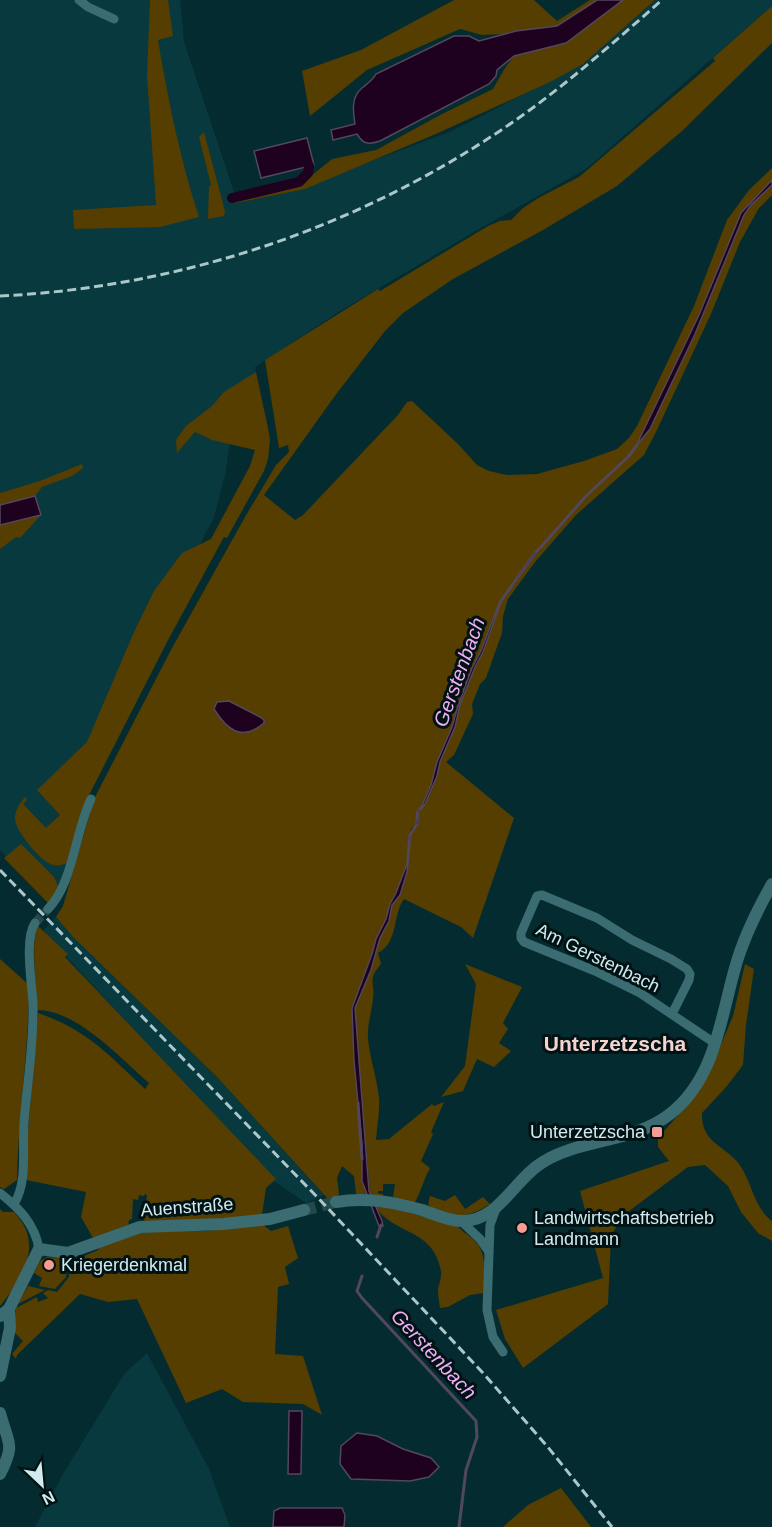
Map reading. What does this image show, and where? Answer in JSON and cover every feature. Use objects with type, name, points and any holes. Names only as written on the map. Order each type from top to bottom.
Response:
[{"type":"street","points":[[79,0],[114,20]]},
{"type":"street","points":[[48,909],[63,890],[78,832],[91,799]]},
{"type":"street","points":[[336,1202],[379,1200],[461,1221],[478,1219],[496,1209],[532,1168],[544,1161],[587,1144],[640,1131],[670,1114],[686,1098],[716,1044],[738,958],[772,884]]},
{"type":"street","name":"Am Gerstenbach","points":[[672,1014],[689,980],[690,974],[687,969],[632,940],[597,918],[542,895],[537,896],[521,933],[520,938],[524,942],[595,971],[640,993],[716,1044]]},
{"type":"street","points":[[14,1204],[20,1195],[22,1180],[24,1125],[32,1037],[32,974],[29,942],[34,923]]},
{"type":"street","points":[[0,1193],[14,1204],[33,1228],[39,1249],[4,1313],[10,1328],[0,1376]]},
{"type":"street","points":[[496,1209],[490,1225],[487,1310],[493,1337],[503,1352]]},
{"type":"street","name":"Auenstraße","points":[[39,1249],[68,1253],[140,1227],[223,1224],[270,1219],[304,1210]]},
{"type":"street","points":[[461,1221],[480,1239],[489,1252]]},
{"type":"street","points":[[0,1413],[10,1448],[9,1456],[0,1474]]},
{"type":"shaded area","points":[[0,0],[180,0],[184,42],[235,195],[313,183],[452,131],[583,64],[655,0],[772,0],[772,6],[586,169],[337,313],[255,367],[256,372],[236,393],[226,471],[214,517],[161,622],[82,809],[59,893],[47,900],[0,850]]},
{"type":"shaded area","points":[[150,0],[168,0],[173,36],[158,40],[175,129],[199,217],[160,227],[74,229],[73,210],[156,205],[147,75]]},
{"type":"shaded area","points":[[454,0],[534,0],[557,21],[590,0],[655,0],[583,64],[550,82],[438,133],[305,189],[236,203],[237,199],[290,188],[305,181],[332,159],[376,150],[493,89],[514,56],[505,34],[482,35],[460,29],[367,70],[310,116],[302,71],[361,50]]},
{"type":"shaded area","points":[[597,0],[623,0],[566,43],[514,56],[497,70],[496,76],[489,84],[380,141],[366,143],[357,134],[333,140],[331,130],[355,124],[354,100],[358,92],[376,74],[454,36],[469,36],[479,41],[516,31],[557,26]]},
{"type":"shaded area","points":[[772,6],[772,43],[682,131],[617,186],[453,279],[403,313],[385,331],[337,393],[264,495],[295,520],[303,515],[398,415],[407,402],[412,401],[477,465],[489,471],[507,475],[537,474],[617,449],[629,438],[637,426],[694,306],[727,220],[749,190],[772,168],[772,180],[741,213],[699,315],[637,444],[642,440],[685,355],[744,215],[772,185],[772,195],[759,208],[740,242],[711,314],[644,455],[576,515],[535,562],[508,599],[503,616],[502,633],[486,678],[480,684],[472,704],[473,714],[454,755],[446,762],[514,818],[473,938],[461,927],[404,899],[400,905],[389,942],[378,953],[381,964],[373,978],[373,998],[368,1033],[379,1098],[376,1140],[389,1139],[432,1104],[434,1106],[444,1102],[421,1161],[430,1168],[418,1196],[414,1204],[393,1197],[395,1184],[383,1184],[383,1191],[378,1191],[378,1193],[383,1194],[383,1197],[370,1194],[355,1008],[371,970],[380,938],[389,921],[392,905],[400,895],[407,872],[411,834],[418,824],[418,813],[425,804],[437,777],[440,762],[455,727],[460,705],[501,602],[540,549],[534,553],[500,601],[472,668],[452,727],[437,762],[431,785],[417,812],[416,824],[411,829],[407,864],[376,939],[352,1008],[354,1061],[362,1144],[362,1181],[366,1194],[356,1194],[354,1176],[342,1166],[337,1178],[339,1194],[336,1198],[329,1200],[217,1077],[73,937],[56,917],[63,906],[94,799],[172,648],[245,517],[276,465],[289,452],[288,445],[279,448],[265,360],[378,289],[380,291],[488,226],[500,221],[511,220],[523,208],[540,197],[579,177],[715,61],[713,58]]},
{"type":"shaded area","points":[[204,132],[225,211],[224,216],[208,219],[209,186],[211,185],[199,137]]},
{"type":"shaded area","points":[[307,138],[314,165],[261,178],[254,151]]},
{"type":"shaded area","points":[[772,180],[772,185],[744,215],[695,334],[650,429],[636,446],[699,315],[741,213]]},
{"type":"shaded area","points":[[256,372],[270,440],[264,471],[227,538],[224,537],[167,642],[82,809],[67,863],[53,865],[48,863],[19,830],[15,818],[17,809],[25,797],[27,800],[23,804],[46,828],[60,815],[37,790],[87,742],[154,591],[182,553],[211,539],[250,466],[255,450],[212,440],[195,432],[177,453],[176,440],[186,426],[212,406],[224,392]]},
{"type":"shaded area","points":[[82,464],[83,468],[72,476],[42,487],[35,496],[0,505],[0,493],[40,481]]},
{"type":"shaded area","points":[[35,496],[41,515],[0,525],[0,505]]},
{"type":"shaded area","points":[[41,515],[20,538],[16,537],[0,549],[0,524]]},
{"type":"shaded area","points":[[542,545],[501,602],[460,705],[455,727],[440,762],[437,776],[425,804],[418,813],[418,824],[411,834],[407,872],[400,895],[392,905],[389,921],[380,938],[371,970],[355,1008],[369,1191],[382,1221],[383,1226],[379,1226],[362,1181],[362,1144],[354,1061],[352,1008],[376,939],[407,864],[409,836],[416,824],[417,811],[422,806],[431,785],[437,762],[452,727],[472,668],[500,601]]},
{"type":"shaded area","points":[[229,701],[260,717],[264,723],[249,732],[230,728],[214,709],[217,702]]},
{"type":"shaded area","points":[[21,844],[54,877],[58,886],[54,897],[48,903],[4,858]]},
{"type":"shaded area","points":[[56,917],[73,937],[217,1077],[324,1195],[306,1203],[271,1179],[43,931]]},
{"type":"shaded area","points":[[38,926],[68,954],[65,957],[276,1179],[266,1188],[262,1215],[230,1220],[144,1222],[147,1195],[145,1194],[144,1196],[139,1195],[138,1200],[133,1199],[132,1219],[129,1220],[128,1225],[93,1238],[81,1217],[86,1192],[26,1180],[38,1013],[70,1027],[96,1044],[145,1089],[149,1083],[97,1037],[82,1027],[52,1012],[37,1010],[34,942]]},
{"type":"shaded area","points":[[0,959],[29,985],[17,1180],[4,1189],[0,1187]]},
{"type":"shaded area","points":[[465,964],[522,987],[503,1023],[508,1029],[499,1043],[511,1051],[494,1067],[477,1059],[463,1091],[441,1097],[465,1066],[476,984]]},
{"type":"shaded area","points":[[745,964],[754,969],[743,1065],[702,1113],[705,1131],[714,1143],[739,1164],[761,1209],[772,1221],[772,1241],[758,1233],[741,1212],[728,1186],[705,1165],[688,1167],[625,1214],[611,1235],[608,1304],[523,1368],[505,1339],[496,1310],[603,1278],[580,1191],[669,1161],[658,1147],[658,1138],[694,1097],[708,1076],[733,1016]]},
{"type":"shaded area","points":[[455,1195],[465,1209],[483,1197],[490,1204],[473,1213],[463,1215],[438,1211],[428,1205],[430,1196],[445,1201]]},
{"type":"shaded area","points":[[381,1205],[458,1226],[478,1244],[481,1250],[485,1293],[470,1295],[448,1307],[440,1308],[438,1289],[441,1271],[437,1257],[422,1239],[383,1216],[375,1206]]},
{"type":"shaded area","points":[[0,1209],[3,1212],[14,1212],[23,1224],[28,1236],[29,1248],[23,1272],[0,1306]]},
{"type":"shaded area","points":[[263,1225],[271,1231],[288,1226],[298,1258],[285,1267],[289,1284],[278,1287],[275,1354],[303,1356],[322,1415],[303,1404],[243,1402],[222,1389],[186,1403],[137,1299],[108,1302],[80,1294],[17,1355],[16,1359],[12,1354],[23,1341],[13,1331],[16,1308],[37,1297],[38,1302],[48,1298],[43,1293],[48,1290],[57,1292],[69,1277],[70,1262],[98,1250],[101,1246],[132,1234],[154,1230],[205,1231]]},
{"type":"shaded area","points":[[48,1257],[60,1258],[60,1262],[67,1263],[66,1277],[55,1289],[39,1286],[42,1278],[34,1273],[40,1261]]},
{"type":"shaded area","points":[[28,1286],[45,1290],[18,1304]]},
{"type":"shaded area","points":[[147,1353],[209,1469],[230,1527],[35,1527],[62,1476],[124,1374]]},
{"type":"shaded area","points":[[289,1411],[302,1411],[301,1474],[288,1474]]},
{"type":"shaded area","points":[[357,1433],[377,1436],[403,1449],[431,1458],[439,1467],[429,1477],[410,1481],[351,1479],[340,1464],[341,1446]]},
{"type":"shaded area","points":[[561,1488],[591,1527],[503,1527],[528,1505]]},
{"type":"shaded area","points":[[280,1508],[342,1508],[345,1515],[344,1527],[273,1527],[274,1511]]},
{"type":"waterway","points":[[232,198],[299,182],[308,173],[309,166]]},
{"type":"waterway","name":"Gerstenbach","points":[[541,547],[586,496],[628,457],[637,445]]},
{"type":"waterway","name":"Gerstenbach","points":[[358,1103],[362,1159]]},
{"type":"waterway","name":"Gerstenbach","points":[[377,1237],[381,1225]]},
{"type":"waterway","name":"Gerstenbach","points":[[362,1276],[357,1291],[362,1298],[476,1421],[477,1437],[466,1470],[459,1527]]},
{"type":"tunnel","points":[[35,923],[48,909]]},
{"type":"tunnel","points":[[304,1210],[336,1202]]},
{"type":"railway","points":[[0,296],[68,290],[136,280],[202,265],[267,245],[331,221],[393,193],[453,161],[510,124],[569,80],[662,0]]},
{"type":"railway","points":[[0,870],[320,1200],[483,1373],[547,1446],[612,1527]]},
{"type":"place","name":"Unterzetzscha","points":[[657,1132]]},
{"type":"place","name":"Landwirtschaftsbetrieb Landmann","points":[[522,1228]]},
{"type":"place","name":"Kriegerdenkmal","points":[[49,1265]]},
{"type":"district","name":"Unterzetzscha","points":[[615,1043]]}]
